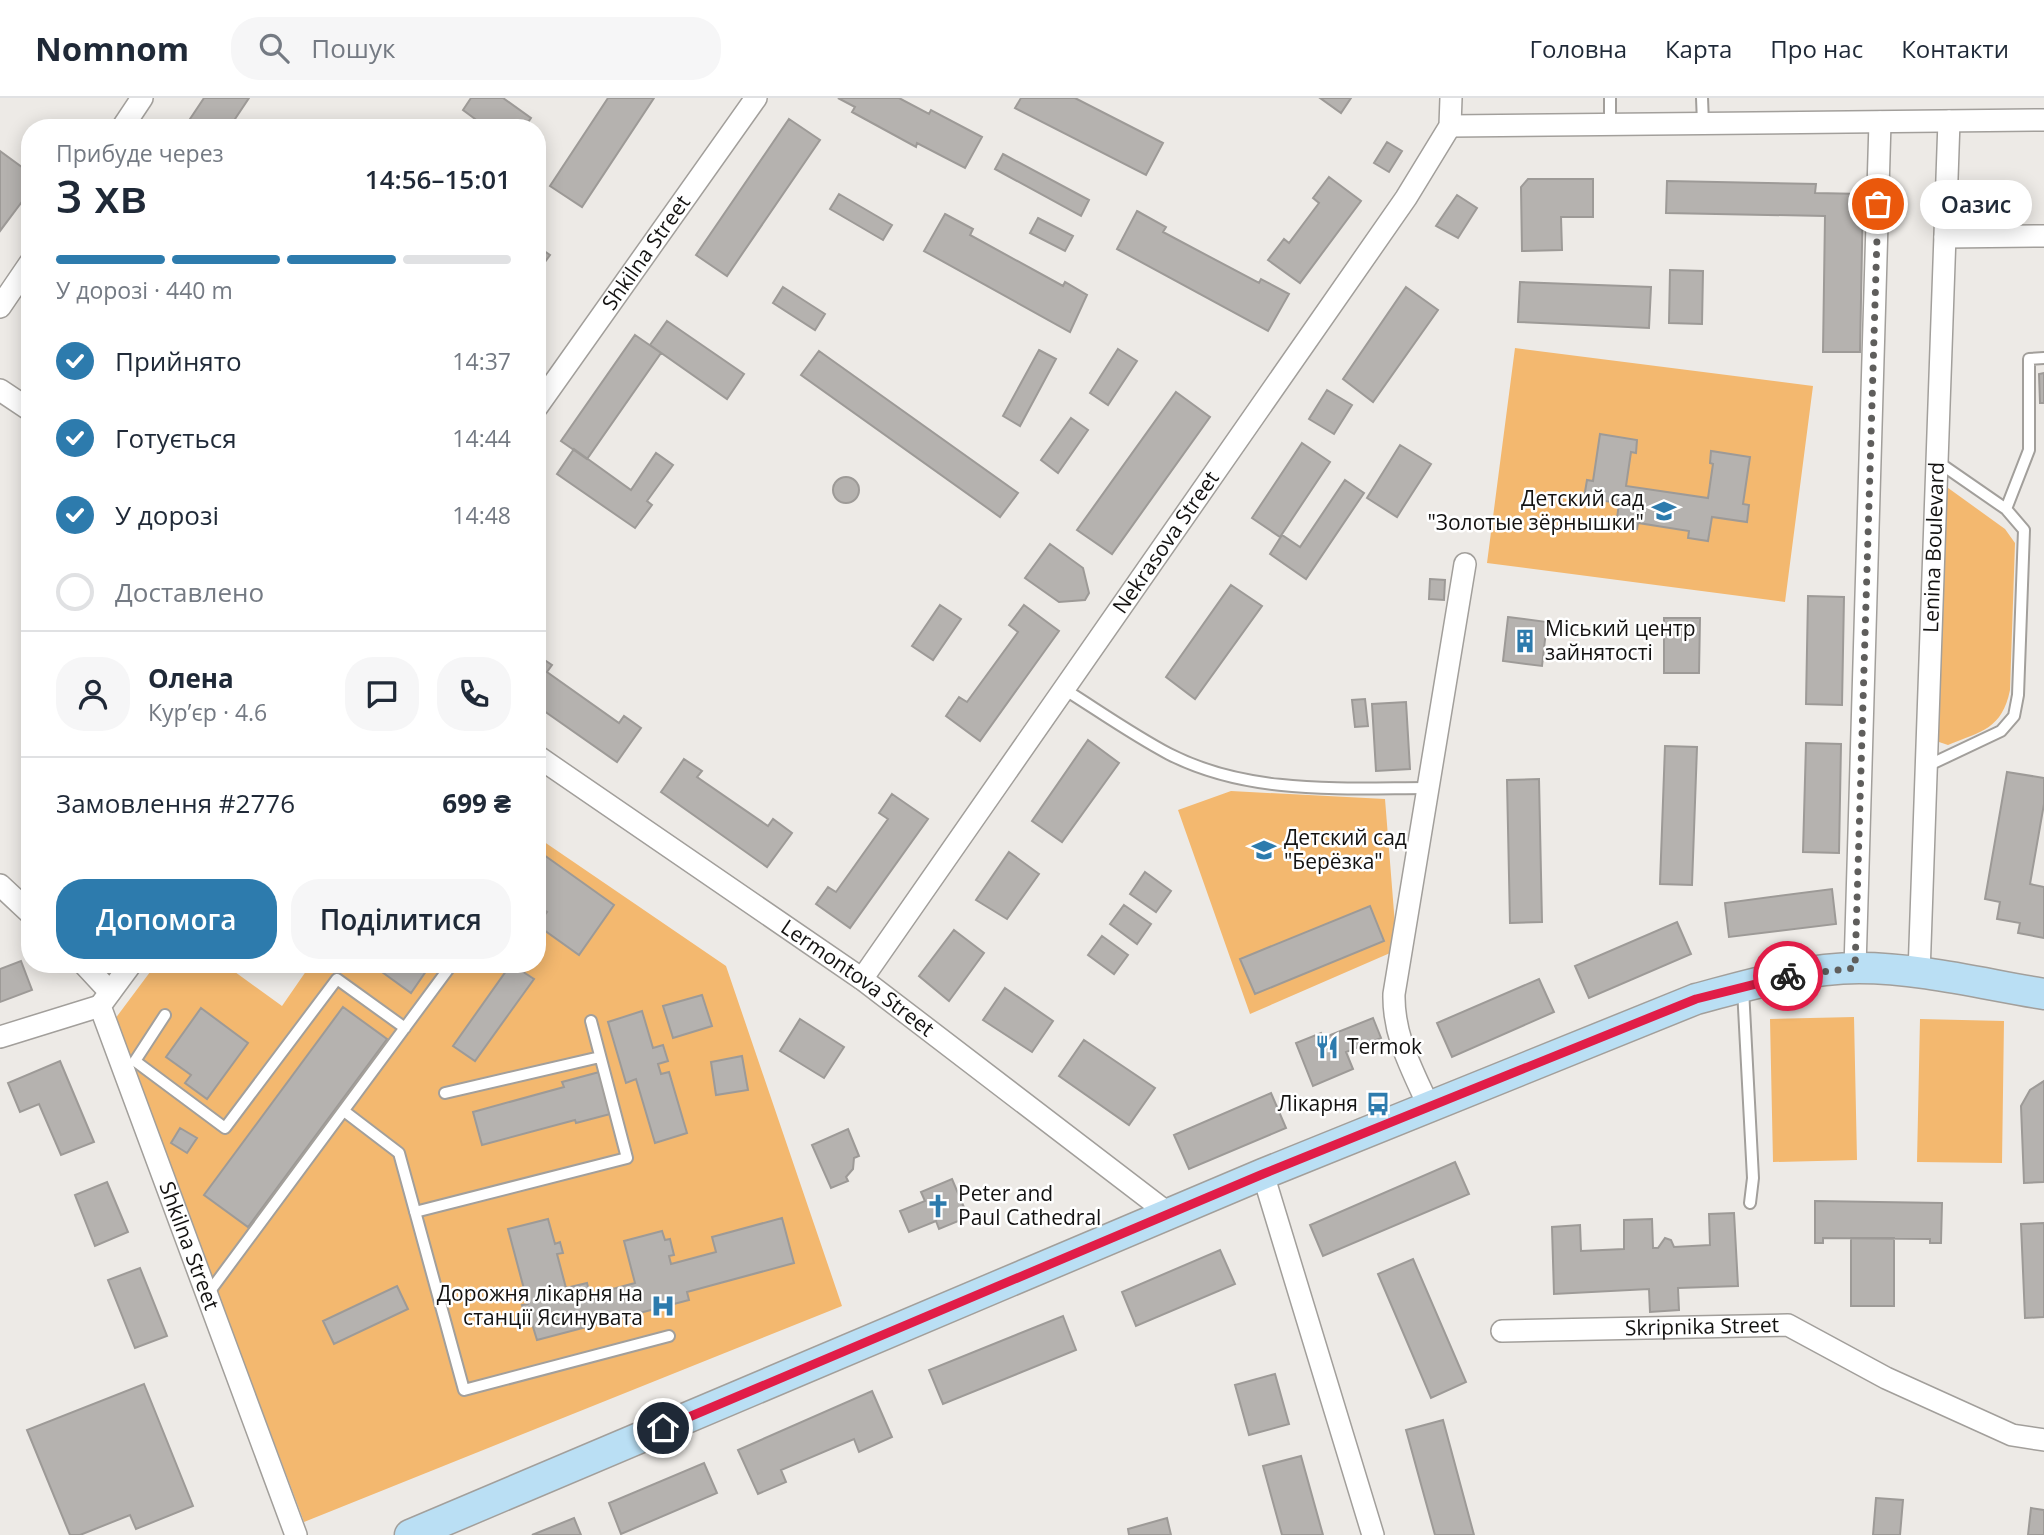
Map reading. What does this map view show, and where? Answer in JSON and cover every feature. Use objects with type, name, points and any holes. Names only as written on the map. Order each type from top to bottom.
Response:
[{"type":"main road","points":[[410,1535],[1169,1213],[1696,999],[1770,979],[1855,968],[1919,974],[2044,994]]},
{"type":"street","points":[[128,119],[142,98]]},
{"type":"street","name":"Shkilna Street","points":[[546,394],[756,98]]},
{"type":"street","name":"Nekrasova Street","points":[[862,979],[1406,198],[1450,126],[1451,98]]},
{"type":"street","points":[[1450,126],[2044,120]]},
{"type":"street","name":"Lenina Boulevard","points":[[1919,974],[1950,121]]},
{"type":"street","points":[[1855,968],[1880,122]]},
{"type":"street","points":[[1945,237],[2044,236]]},
{"type":"street","points":[[0,307],[21,276]]},
{"type":"street","points":[[0,390],[21,405]]},
{"type":"street","points":[[1429,1107],[1399,1042],[1394,1018],[1394,994],[1465,564]]},
{"type":"street","name":"Lermontova Street","points":[[546,762],[862,979],[1169,1213]]},
{"type":"street","points":[[0,885],[21,905]]},
{"type":"street","points":[[89,973],[105,999]]},
{"type":"street","points":[[0,1037],[105,999],[124,973]]},
{"type":"street","name":"Shkilna Street","points":[[105,999],[207,1295],[296,1535]]},
{"type":"street","points":[[1263,1174],[1373,1535]]},
{"type":"street","name":"Skripnika Street","points":[[1502,1331],[1787,1325],[1886,1378],[2012,1435],[2044,1440]]},
{"type":"lane","points":[[1610,98],[1611,123]]},
{"type":"lane","points":[[1702,98],[1703,123]]},
{"type":"lane","points":[[2006,509],[2019,483],[2029,450],[2029,359],[2044,358]]},
{"type":"lane","points":[[1927,766],[2001,731],[2014,716],[2018,695],[2024,530],[2006,509],[1937,461]]},
{"type":"lane","points":[[1064,689],[1171,755],[1240,779],[1302,786],[1428,788]]},
{"type":"lane","points":[[207,1295],[445,973]]},
{"type":"lane","points":[[165,1015],[135,1061],[225,1128],[337,979],[405,1028]]},
{"type":"lane","points":[[1743,986],[1753,1178],[1750,1203]]},
{"type":"lane","points":[[415,1212],[626,1158],[591,1021]]},
{"type":"lane","points":[[445,1093],[600,1057]]},
{"type":"lane","points":[[344,1111],[399,1153],[464,1390],[669,1336]]},
{"type":"shaded area","points":[[1515,348],[1813,386],[1785,602],[1487,563]]},
{"type":"shaded area","points":[[1944,485],[2005,529],[2015,543],[2010,690],[2006,703],[2002,713],[1989,727],[1948,745],[1939,742],[1935,734]]},
{"type":"shaded area","points":[[1231,791],[1385,799],[1397,950],[1250,1014],[1178,810]]},
{"type":"shaded area","points":[[546,843],[726,966],[842,1306],[304,1522],[115,1019],[149,973],[236,973],[282,1006],[305,973],[546,973]]},
{"type":"shaded area","points":[[1854,1017],[1857,1160],[1773,1162],[1770,1019]]},
{"type":"shaded area","points":[[1920,1019],[2004,1021],[2002,1163],[1917,1162]]},
{"type":"building","points":[[204,98],[249,98],[235,119],[190,119]]},
{"type":"building","points":[[471,98],[503,98],[531,118],[475,119],[463,110]]},
{"type":"building","points":[[608,98],[654,98],[582,207],[550,186]]},
{"type":"building","points":[[838,98],[899,98],[929,114],[931,110],[982,137],[965,168],[917,143],[916,147],[852,112],[855,107]]},
{"type":"building","points":[[1021,98],[1075,98],[1163,143],[1146,175],[1015,108]]},
{"type":"building","points":[[1320,98],[1351,98],[1341,113]]},
{"type":"building","points":[[789,119],[820,140],[727,276],[696,255]]},
{"type":"building","points":[[1387,142],[1402,151],[1389,172],[1374,163]]},
{"type":"building","points":[[0,151],[21,166],[21,203],[0,231]]},
{"type":"building","points":[[1003,154],[1089,200],[1081,216],[995,169]]},
{"type":"building","points":[[1329,177],[1361,201],[1300,283],[1268,260],[1284,239],[1289,243],[1319,203],[1313,198]]},
{"type":"building","points":[[1528,179],[1593,179],[1593,217],[1561,217],[1562,250],[1522,251],[1521,187]]},
{"type":"building","points":[[1667,181],[1816,184],[1815,193],[1863,194],[1860,352],[1823,352],[1825,216],[1666,213]]},
{"type":"building","points":[[839,194],[892,225],[883,240],[830,209]]},
{"type":"building","points":[[1457,195],[1477,208],[1458,238],[1436,226]]},
{"type":"building","points":[[1137,211],[1166,227],[1163,232],[1259,283],[1261,279],[1289,294],[1268,331],[1117,249]]},
{"type":"building","points":[[945,214],[973,229],[970,235],[1063,286],[1065,282],[1087,295],[1070,332],[924,251]]},
{"type":"building","points":[[1038,218],[1073,236],[1065,251],[1030,233]]},
{"type":"building","points":[[1670,270],[1703,271],[1702,324],[1669,323]]},
{"type":"building","points":[[1520,282],[1651,287],[1649,328],[1518,322]]},
{"type":"building","points":[[783,287],[825,314],[815,330],[773,303]]},
{"type":"building","points":[[1406,287],[1438,310],[1373,402],[1343,379]]},
{"type":"building","points":[[667,321],[744,374],[727,399],[650,345]]},
{"type":"building","points":[[635,335],[661,353],[587,459],[561,441]]},
{"type":"building","points":[[1118,349],[1137,361],[1108,405],[1090,393]]},
{"type":"building","points":[[1039,350],[1056,359],[1020,426],[1003,416]]},
{"type":"building","points":[[819,351],[1018,493],[1000,517],[801,375]]},
{"type":"building","points":[[2044,373],[2044,403],[2040,403],[2039,374]]},
{"type":"building","points":[[1327,390],[1352,405],[1334,434],[1309,419]]},
{"type":"building","points":[[1176,392],[1210,417],[1112,554],[1077,530]]},
{"type":"building","points":[[1071,418],[1088,430],[1058,473],[1041,460]]},
{"type":"building","points":[[1600,434],[1637,440],[1636,453],[1631,452],[1626,486],[1708,498],[1713,464],[1710,463],[1711,451],[1750,457],[1743,504],[1749,505],[1747,522],[1712,517],[1708,541],[1688,538],[1689,531],[1638,523],[1637,529],[1616,526],[1619,503],[1584,498],[1587,480],[1593,481]]},
{"type":"building","points":[[1302,443],[1330,462],[1280,537],[1252,518]]},
{"type":"building","points":[[1400,445],[1431,464],[1397,517],[1367,498]]},
{"type":"building","points":[[574,449],[631,490],[656,453],[673,465],[647,501],[652,505],[635,528],[557,474]]},
{"type":"building","points":[[846,477],[855,481],[859,490],[855,499],[846,503],[837,499],[833,490],[837,481]]},
{"type":"building","points":[[1345,480],[1364,493],[1306,579],[1270,554],[1282,535],[1300,547]]},
{"type":"building","points":[[1050,544],[1083,568],[1089,593],[1085,600],[1059,602],[1025,578]]},
{"type":"building","points":[[1430,579],[1445,580],[1444,600],[1429,599]]},
{"type":"building","points":[[1231,585],[1262,606],[1195,699],[1166,677]]},
{"type":"building","points":[[1808,596],[1844,597],[1842,705],[1806,704]]},
{"type":"building","points":[[940,605],[961,619],[933,660],[912,646]]},
{"type":"building","points":[[1024,605],[1059,631],[980,741],[946,716],[959,697],[967,702],[1018,632],[1009,625]]},
{"type":"building","name":"Міський центр зайнятості","points":[[1508,617],[1547,622],[1542,666],[1503,661]]},
{"type":"building","points":[[1664,618],[1700,618],[1699,673],[1664,673]]},
{"type":"building","points":[[546,661],[552,665],[547,672],[619,723],[624,716],[641,728],[617,762],[546,712]]},
{"type":"building","points":[[1365,699],[1368,726],[1355,727],[1352,700]]},
{"type":"building","points":[[1406,702],[1410,769],[1376,771],[1372,704]]},
{"type":"building","points":[[1088,740],[1119,763],[1062,842],[1032,821]]},
{"type":"building","points":[[1806,743],[1841,744],[1839,853],[1803,852]]},
{"type":"building","points":[[1665,746],[1697,747],[1692,885],[1660,884]]},
{"type":"building","points":[[684,759],[702,771],[697,777],[768,826],[773,819],[792,833],[767,867],[661,792]]},
{"type":"building","points":[[2007,772],[2044,778],[2044,804],[2030,884],[2044,887],[2044,938],[2018,933],[2020,923],[1997,919],[2000,902],[1985,899]]},
{"type":"building","points":[[1539,779],[1542,922],[1510,923],[1507,780]]},
{"type":"building","points":[[892,794],[928,819],[850,928],[816,904],[828,887],[836,892],[888,819],[879,813]]},
{"type":"building","points":[[1009,852],[1039,874],[1007,919],[976,900]]},
{"type":"building","points":[[546,856],[614,905],[579,955],[546,931]]},
{"type":"building","points":[[1145,872],[1171,891],[1156,912],[1130,894]]},
{"type":"building","points":[[1832,889],[1836,924],[1729,937],[1725,903]]},
{"type":"building","points":[[1124,905],[1151,924],[1137,944],[1110,924]]},
{"type":"building","points":[[1370,906],[1384,941],[1255,994],[1240,959]]},
{"type":"building","points":[[1677,922],[1691,954],[1589,998],[1575,966]]},
{"type":"building","points":[[954,930],[984,953],[949,1001],[919,976]]},
{"type":"building","points":[[1102,936],[1128,955],[1114,974],[1088,955]]},
{"type":"building","points":[[21,961],[21,973],[26,973],[32,990],[0,1002],[0,969]]},
{"type":"building","points":[[383,973],[425,973],[411,993]]},
{"type":"building","points":[[505,973],[525,973],[534,979],[475,1061],[453,1046]]},
{"type":"building","points":[[1539,979],[1554,1012],[1452,1057],[1437,1023]]},
{"type":"building","points":[[1005,988],[1053,1021],[1032,1052],[983,1020]]},
{"type":"building","points":[[702,995],[712,1026],[673,1038],[663,1006]]},
{"type":"building","points":[[343,1007],[387,1039],[248,1227],[204,1195]]},
{"type":"building","points":[[201,1008],[248,1043],[207,1099],[185,1083],[191,1075],[166,1057]]},
{"type":"building","points":[[642,1011],[653,1048],[663,1045],[668,1061],[658,1064],[661,1074],[669,1072],[687,1133],[655,1143],[636,1079],[626,1083],[608,1022]]},
{"type":"building","name":"Termok","points":[[1373,1018],[1381,1038],[1346,1052],[1353,1069],[1313,1086],[1296,1043],[1321,1033],[1323,1038]]},
{"type":"building","points":[[800,1019],[844,1047],[824,1078],[780,1051]]},
{"type":"building","points":[[1084,1040],[1155,1088],[1129,1125],[1059,1076]]},
{"type":"building","points":[[742,1056],[748,1090],[716,1095],[711,1062]]},
{"type":"building","points":[[60,1061],[94,1142],[61,1155],[39,1104],[20,1112],[8,1083]]},
{"type":"building","points":[[603,1071],[614,1113],[576,1123],[575,1120],[482,1145],[473,1112],[564,1087],[562,1082]]},
{"type":"building","points":[[2044,1081],[2044,1182],[2024,1183],[2021,1106],[2030,1090]]},
{"type":"building","points":[[1271,1093],[1286,1128],[1189,1169],[1174,1135]]},
{"type":"building","points":[[180,1128],[197,1138],[187,1153],[171,1143]]},
{"type":"building","points":[[848,1129],[859,1156],[854,1158],[853,1169],[846,1177],[848,1181],[831,1188],[812,1145]]},
{"type":"building","points":[[1455,1162],[1469,1194],[1323,1256],[1310,1225]]},
{"type":"building","name":"Peter and Paul Cathedral","points":[[952,1179],[968,1217],[939,1229],[936,1221],[909,1232],[900,1211],[925,1201],[921,1192]]},
{"type":"building","points":[[107,1182],[128,1232],[95,1246],[75,1195]]},
{"type":"building","points":[[1815,1201],[1942,1203],[1941,1243],[1930,1243],[1930,1239],[1823,1238],[1823,1243],[1815,1243]]},
{"type":"building","points":[[1734,1213],[1738,1286],[1678,1288],[1679,1310],[1650,1312],[1649,1289],[1554,1294],[1552,1227],[1580,1225],[1581,1251],[1624,1249],[1624,1220],[1652,1219],[1653,1248],[1658,1248],[1665,1238],[1671,1240],[1674,1247],[1710,1245],[1709,1214]]},
{"type":"building","points":[[782,1218],[794,1263],[687,1292],[689,1300],[537,1340],[530,1317],[526,1318],[522,1305],[528,1304],[508,1229],[548,1219],[555,1244],[560,1242],[563,1253],[557,1254],[566,1288],[587,1283],[590,1295],[635,1283],[624,1241],[662,1231],[665,1240],[670,1239],[674,1255],[669,1256],[671,1264],[716,1252],[712,1237]]},
{"type":"building","points":[[2044,1223],[2044,1317],[2025,1318],[2021,1224]]},
{"type":"building","points":[[1851,1238],[1894,1238],[1894,1306],[1851,1306]]},
{"type":"building","points":[[1220,1250],[1235,1284],[1136,1326],[1122,1292]]},
{"type":"building","points":[[1413,1259],[1466,1382],[1431,1398],[1378,1274]]},
{"type":"building","points":[[140,1268],[167,1336],[135,1348],[108,1280]]},
{"type":"building","points":[[397,1286],[408,1309],[334,1344],[323,1321]]},
{"type":"building","points":[[1063,1316],[1076,1350],[943,1404],[929,1370]]},
{"type":"building","points":[[1275,1374],[1289,1424],[1249,1435],[1235,1385]]},
{"type":"building","points":[[144,1384],[193,1506],[136,1529],[130,1515],[80,1535],[70,1535],[27,1430]]},
{"type":"building","points":[[872,1391],[892,1437],[859,1452],[854,1439],[781,1470],[786,1482],[758,1494],[738,1450]]},
{"type":"building","points":[[1443,1420],[1474,1535],[1435,1535],[1406,1430]]},
{"type":"building","points":[[1301,1456],[1323,1535],[1282,1535],[1263,1466]]},
{"type":"building","points":[[704,1463],[717,1493],[621,1534],[609,1503]]},
{"type":"building","points":[[1876,1498],[1903,1500],[1900,1535],[1873,1535]]},
{"type":"building","points":[[2031,1508],[2044,1510],[2044,1535],[2028,1535]]},
{"type":"building","points":[[574,1518],[581,1535],[532,1535]]},
{"type":"building","points":[[1167,1518],[1171,1535],[1129,1535],[1128,1529]]},
{"type":"way so far","points":[[1788,976],[1855,968],[1878,204]]},
{"type":"place","name":"Оазис","points":[[1878,204]]},
{"type":"place","name":"Детский сад \"Золотые зёрнышки\"","points":[[1664,511]]},
{"type":"place","name":"Міський центр зайнятості","points":[[1525,641]]},
{"type":"place","name":"Детский сад \"Берёзка\"","points":[[1264,850]]},
{"type":"place","name":"Termok","points":[[1327,1047]]},
{"type":"place","name":"Лікарня","points":[[1378,1104]]},
{"type":"place","name":"Peter and Paul Cathedral","points":[[938,1206]]},
{"type":"place","name":"Дорожня лікарня на станції Ясинувата","points":[[663,1306]]},
{"type":"route","points":[[663,1428],[1263,1174],[1696,999],[1788,976]]}]
